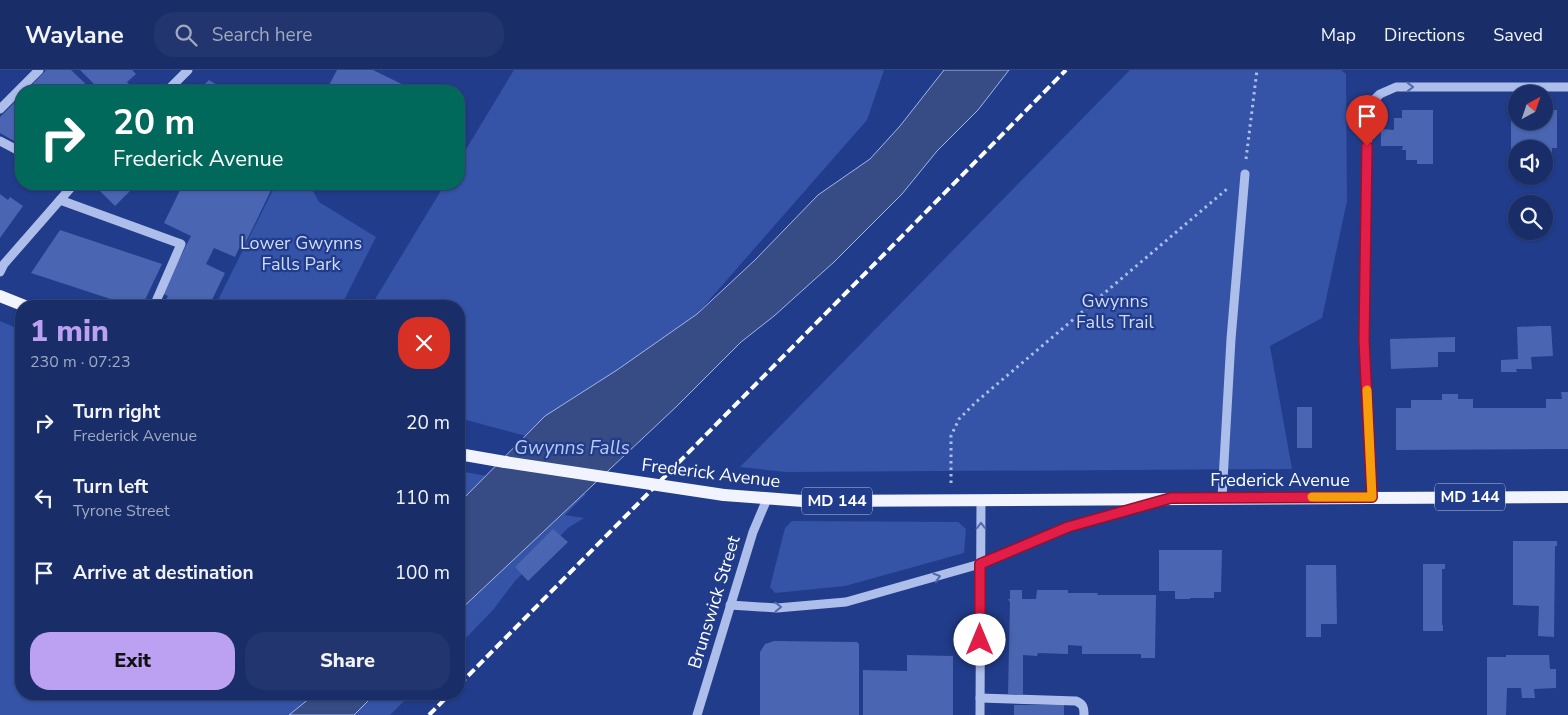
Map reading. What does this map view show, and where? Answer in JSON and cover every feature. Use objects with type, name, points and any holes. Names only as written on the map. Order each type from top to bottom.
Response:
[{"type":"main road","points":[[0,296],[15,302]]},
{"type":"main road","name":"Frederick Avenue","points":[[465,455],[724,495],[804,501],[1568,496]]},
{"type":"street","points":[[24,85],[39,70]]},
{"type":"street","points":[[173,85],[188,70]]},
{"type":"street","points":[[1372,497],[1364,341],[1368,106],[1380,94],[1396,87],[1568,86]]},
{"type":"street","points":[[0,109],[15,94]]},
{"type":"street","points":[[0,141],[15,149]]},
{"type":"street","points":[[1222,498],[1231,339],[1245,174]]},
{"type":"street","points":[[0,272],[4,264],[69,190]]},
{"type":"street","points":[[60,200],[181,244],[157,300]]},
{"type":"street","name":"Frederick Avenue","points":[[730,605],[777,608],[846,602],[980,564],[1068,527],[1171,498]]},
{"type":"street","name":"Brunswick Street","points":[[697,715],[753,532],[767,499]]},
{"type":"street","points":[[980,715],[981,500]]},
{"type":"street","points":[[980,698],[1076,701],[1084,706],[1084,715]]},
{"type":"path","points":[[951,500],[950,436],[959,419],[1245,174],[1257,70]]},
{"type":"green space","points":[[514,70],[884,70],[867,120],[697,314],[526,436],[465,420],[465,300],[375,300],[441,190],[465,190],[465,151]]},
{"type":"green space","name":"Gwynns Falls Trail","points":[[1130,70],[1341,70],[1346,74],[1347,201],[1322,318],[1270,346],[1292,469],[786,472],[740,467]]},
{"type":"green space","name":"Lower Gwynns Falls Park","points":[[273,190],[312,190],[319,202],[376,237],[344,300],[218,300]]},
{"type":"green space","points":[[0,321],[15,327],[15,700],[405,700],[390,715],[0,715]]},
{"type":"green space","points":[[465,472],[586,494],[565,515],[584,518],[568,528],[515,581],[493,610],[465,639]]},
{"type":"green space","points":[[792,521],[958,522],[966,529],[964,553],[845,586],[775,593],[770,587],[785,528]]},
{"type":"water","name":"Gwynns Falls","points":[[944,70],[1009,70],[978,110],[937,151],[902,194],[834,262],[774,316],[741,342],[677,406],[465,605],[465,497],[545,416],[617,370],[697,314],[755,260],[818,195],[870,159],[900,126]]},
{"type":"water","points":[[308,700],[369,700],[354,715],[289,715]]},
{"type":"building","points":[[46,70],[71,70],[87,85],[32,85]]},
{"type":"building","points":[[80,70],[132,70],[136,74],[127,82],[129,85],[95,85]]},
{"type":"building","points":[[337,70],[373,70],[404,85],[329,85]]},
{"type":"building","points":[[209,80],[217,85],[204,85]]},
{"type":"building","points":[[15,102],[15,142],[0,133],[0,117]]},
{"type":"building","points":[[1402,110],[1433,110],[1433,164],[1417,164],[1417,160],[1406,160],[1406,150],[1402,150],[1403,146],[1381,146],[1381,129],[1394,130],[1394,118],[1402,118]]},
{"type":"building","points":[[1553,110],[1557,110],[1557,148],[1553,148],[1553,140],[1511,140],[1511,130],[1553,130]]},
{"type":"building","points":[[99,190],[131,190],[115,206]]},
{"type":"building","points":[[180,190],[271,190],[245,244],[242,242],[235,257],[214,248],[206,264],[225,273],[212,300],[166,300],[168,296],[162,293],[191,236],[164,223]]},
{"type":"building","points":[[0,194],[8,200],[10,197],[23,206],[0,238]]},
{"type":"building","points":[[60,230],[162,264],[145,300],[114,300],[31,273]]},
{"type":"building","points":[[1551,326],[1553,356],[1531,357],[1532,369],[1516,369],[1517,372],[1501,372],[1501,360],[1518,359],[1517,327]]},
{"type":"building","points":[[1455,337],[1455,352],[1438,352],[1438,367],[1391,369],[1390,339]]},
{"type":"building","points":[[1561,392],[1568,392],[1568,449],[1396,450],[1396,408],[1411,408],[1411,400],[1442,400],[1442,394],[1458,394],[1458,399],[1473,399],[1473,408],[1546,408],[1546,399],[1562,399]]},
{"type":"building","points":[[1297,407],[1312,407],[1312,448],[1297,448]]},
{"type":"building","points":[[553,529],[568,542],[528,581],[515,567]]},
{"type":"building","points":[[1513,541],[1557,541],[1557,546],[1555,546],[1554,637],[1538,636],[1539,606],[1513,605]]},
{"type":"building","points":[[1159,550],[1222,550],[1221,592],[1214,592],[1214,598],[1175,599],[1175,591],[1159,591]]},
{"type":"building","points":[[1423,564],[1445,564],[1445,569],[1442,569],[1443,631],[1423,631]]},
{"type":"building","points":[[1306,565],[1336,565],[1337,624],[1321,624],[1321,637],[1306,637]]},
{"type":"building","points":[[1010,590],[1022,590],[1022,599],[1036,599],[1037,590],[1068,590],[1068,593],[1098,593],[1097,595],[1156,595],[1155,658],[1141,658],[1141,654],[1082,654],[1082,646],[1068,645],[1068,654],[1038,653],[1037,656],[1023,655],[1023,694],[1008,694],[1010,602],[1008,599],[1010,599]]},
{"type":"building","points":[[774,641],[857,642],[859,644],[859,715],[760,715],[760,652],[765,644]]},
{"type":"building","points":[[907,655],[953,656],[953,715],[863,715],[863,670],[907,671]]},
{"type":"building","points":[[1506,655],[1549,655],[1550,669],[1556,669],[1556,688],[1534,689],[1535,698],[1522,698],[1521,688],[1507,688],[1506,715],[1487,715],[1487,657],[1506,657]]},
{"type":"building","points":[[1014,705],[1064,705],[1064,715],[1014,715]]},
{"type":"railway","points":[[465,679],[1066,70]]},
{"type":"railway","points":[[429,715],[444,700]]},
{"type":"slow traffic","points":[[1312,497],[1372,497],[1367,390]]},
{"type":"route","points":[[980,640],[980,564],[1068,527],[1171,498],[1372,497],[1364,341],[1367,146]]}]
